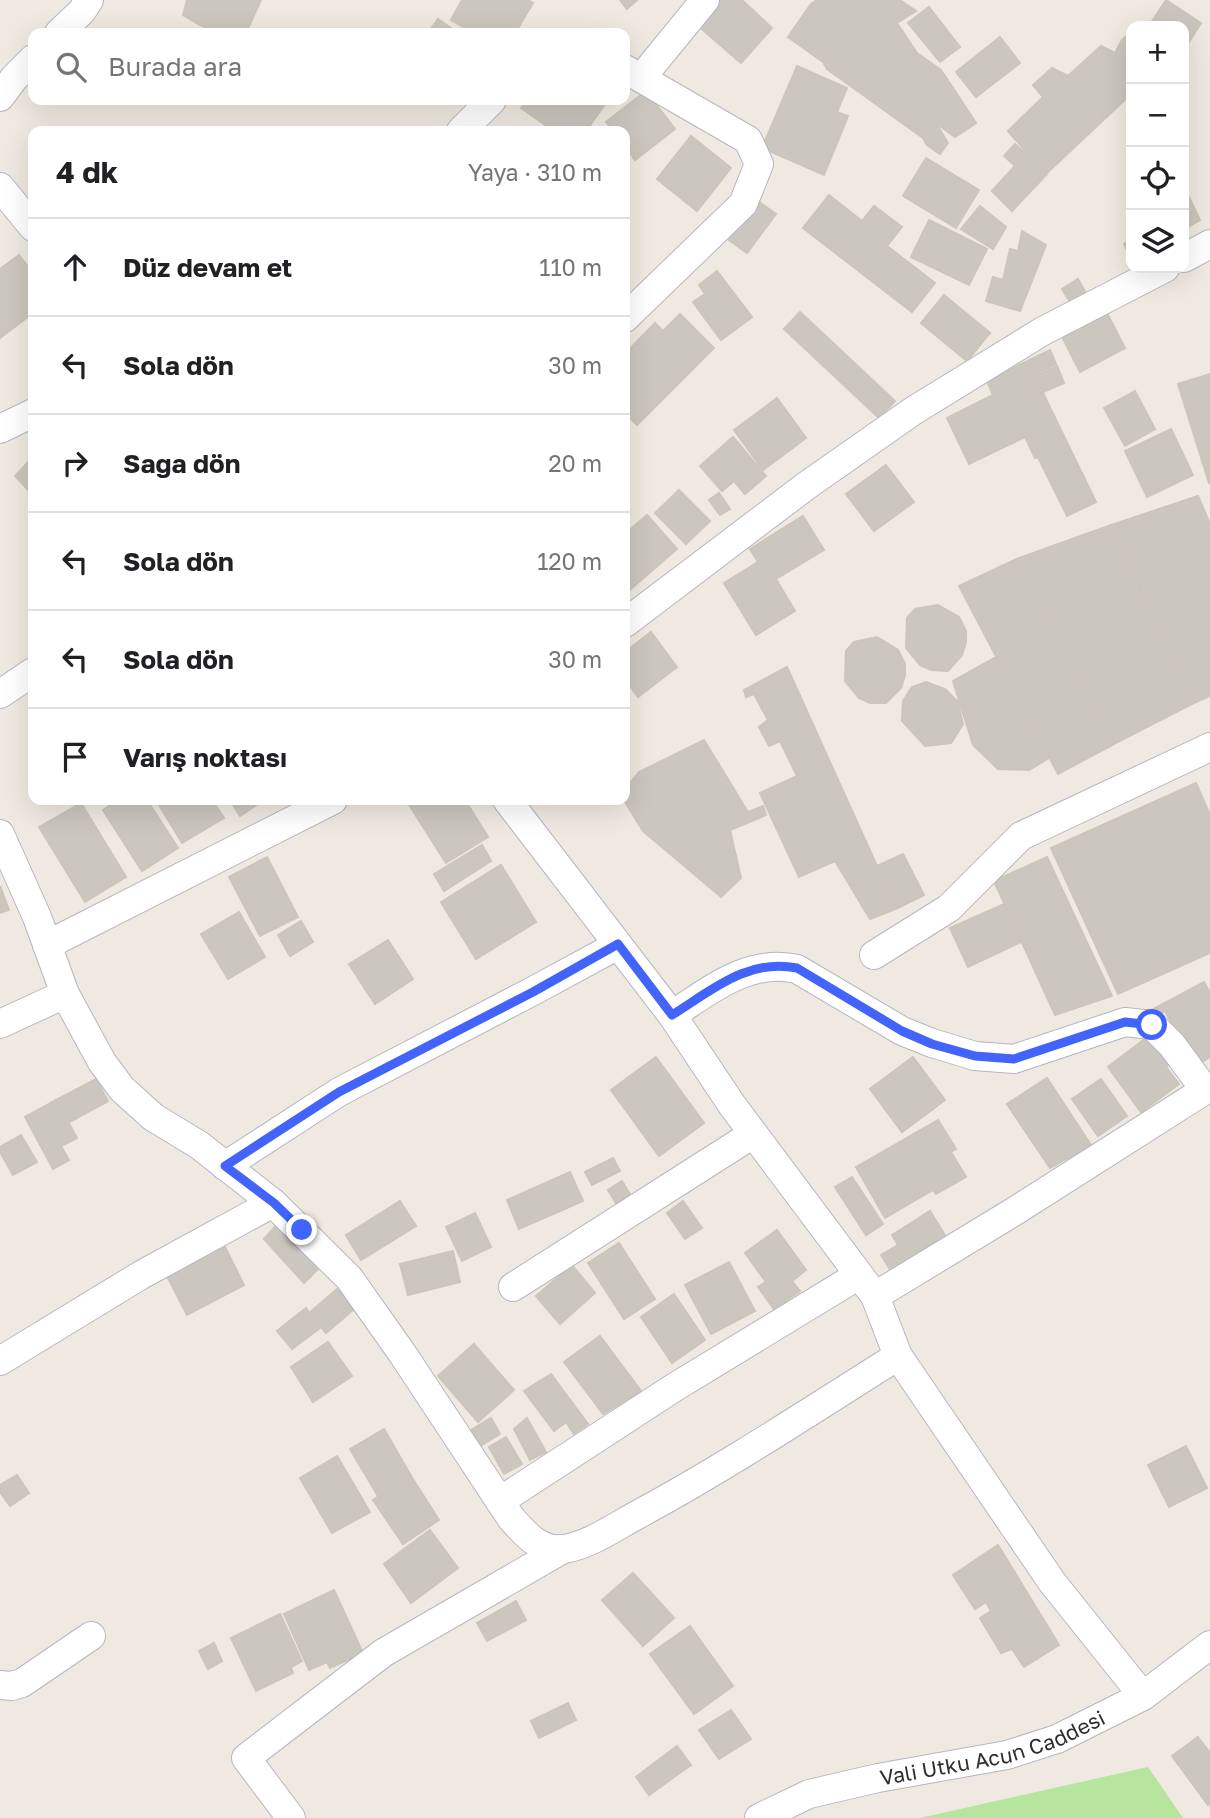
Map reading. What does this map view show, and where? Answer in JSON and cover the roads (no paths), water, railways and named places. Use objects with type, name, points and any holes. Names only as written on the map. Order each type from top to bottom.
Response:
[{"type":"street","points":[[65,28],[89,0]]},
{"type":"street","points":[[630,313],[743,204],[760,164],[748,140],[633,73],[705,0]]},
{"type":"street","points":[[0,97],[28,64]]},
{"type":"street","points":[[466,126],[487,105]]},
{"type":"street","points":[[0,187],[28,222]]},
{"type":"street","points":[[1189,255],[1210,244]]},
{"type":"street","points":[[630,620],[806,486],[913,411],[1043,331],[1156,273]]},
{"type":"street","points":[[0,429],[28,415]]},
{"type":"street","points":[[0,694],[28,675]]},
{"type":"street","points":[[874,955],[949,908],[1021,836],[1210,747]]},
{"type":"street","points":[[47,945],[323,805]]},
{"type":"street","points":[[511,805],[672,1015],[753,1134],[867,1285],[898,1356],[1052,1582],[1143,1696]]},
{"type":"street","points":[[0,834],[65,994],[102,1062],[122,1089],[153,1116],[200,1146],[274,1203],[349,1278],[410,1364],[500,1501],[530,1540],[544,1546],[563,1549]]},
{"type":"street","points":[[225,1166],[339,1092],[533,992],[618,944]]},
{"type":"street","points":[[500,1501],[675,1387],[867,1285],[1015,1211],[1205,1090],[1172,1045],[1152,1025],[1125,1022],[1014,1059],[975,1056],[932,1044],[902,1031],[797,968],[779,965],[734,975],[672,1015]]},
{"type":"street","points":[[0,1024],[65,994]]},
{"type":"street","points":[[513,1287],[753,1134]]},
{"type":"street","points":[[0,1362],[141,1275],[274,1203]]},
{"type":"street","points":[[291,1818],[246,1758],[383,1653],[563,1549],[589,1541],[683,1491],[898,1356]]},
{"type":"street","points":[[0,1685],[22,1683],[91,1636]]},
{"type":"street","name":"Vali Utku Acun Caddesi","points":[[760,1818],[809,1794],[878,1778],[1007,1755],[1058,1739],[1143,1696],[1210,1645]]}]
